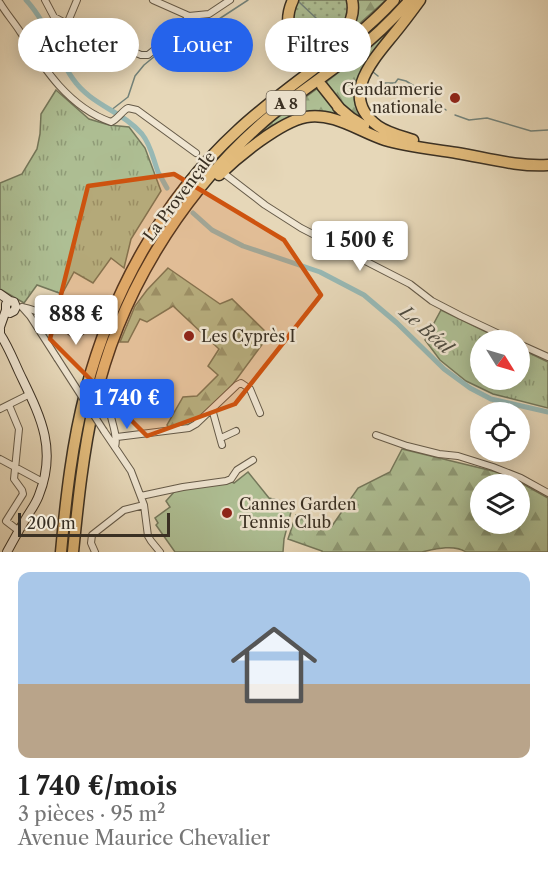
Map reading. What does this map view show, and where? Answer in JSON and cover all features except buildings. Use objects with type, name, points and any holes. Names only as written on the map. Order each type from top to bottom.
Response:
[{"type":"highway","points":[[288,18],[293,0]]},
{"type":"highway","points":[[257,113],[286,84],[342,36],[352,14],[351,0]]},
{"type":"highway","name":"La Provençale","points":[[61,552],[70,471],[85,392],[95,358],[119,297],[150,239],[184,190],[220,148],[257,113],[352,39],[394,0]]},
{"type":"highway","name":"La Provençale","points":[[73,552],[85,446],[105,363],[134,293],[175,220],[213,173],[254,131],[284,105],[355,52],[410,0]]},
{"type":"highway","points":[[416,141],[389,131],[374,122],[364,110],[360,96],[361,84],[371,64],[420,0]]},
{"type":"highway","points":[[322,86],[350,121],[366,132]]},
{"type":"highway","points":[[338,107],[356,122],[389,136],[513,158],[548,160]]},
{"type":"highway","points":[[175,220],[241,156],[291,122],[306,117],[335,120],[384,140],[511,163],[548,165]]},
{"type":"street","points":[[45,0],[57,18]]},
{"type":"street","points":[[70,18],[77,0]]},
{"type":"street","points":[[153,0],[189,16],[209,14],[230,0]]},
{"type":"street","points":[[0,3],[62,89],[89,112],[114,122],[128,108],[137,110],[196,153]]},
{"type":"street","points":[[139,54],[148,55],[177,31],[189,16]]},
{"type":"street","points":[[226,175],[301,228],[410,284],[432,301],[491,330]]},
{"type":"street","points":[[9,304],[33,309],[58,322],[73,334],[78,334],[94,322],[98,313]]},
{"type":"street","points":[[9,304],[31,318],[130,471],[141,496],[148,536],[160,552]]},
{"type":"street","points":[[7,552],[35,505],[47,455],[45,433],[40,418],[0,334],[9,304]]},
{"type":"street","points":[[4,340],[4,326],[9,304]]},
{"type":"street","points":[[31,318],[43,314]]},
{"type":"street","points":[[530,349],[548,357]]},
{"type":"street","points":[[117,436],[189,428],[241,383],[250,389],[260,413]]},
{"type":"street","points":[[0,409],[30,394]]},
{"type":"street","points":[[110,412],[116,412],[121,406],[114,399],[106,405],[117,436],[115,447]]},
{"type":"street","points":[[9,405],[19,429],[14,479],[23,494],[6,521],[19,531]]},
{"type":"street","points":[[212,409],[221,441],[236,430]]},
{"type":"street","points":[[376,435],[407,446],[458,456],[493,467],[521,478],[548,493]]},
{"type":"street","points":[[0,459],[41,480]]},
{"type":"street","points":[[141,496],[226,481],[231,479],[237,470],[253,460]]},
{"type":"street","points":[[95,552],[91,543],[92,535],[124,510],[141,506]]},
{"type":"highlighted area","points":[[174,174],[284,240],[321,295],[235,404],[147,436],[50,339],[88,186]]},
{"type":"green space","points":[[299,0],[348,0],[346,18],[293,18]]},
{"type":"green space","points":[[355,0],[386,0],[366,18],[352,18]]},
{"type":"green space","points":[[389,31],[392,33],[371,67],[371,46]]},
{"type":"green space","points":[[339,72],[368,72],[357,90],[378,129],[354,116],[325,83]]},
{"type":"green space","points":[[318,88],[344,120],[322,113],[248,144],[272,122]]},
{"type":"green space","points":[[56,90],[89,119],[109,125],[129,127],[145,148],[161,191],[131,239],[124,268],[111,258],[93,283],[74,272],[62,294],[37,285],[24,303],[0,289],[0,183],[22,174],[37,149],[41,114]]},
{"type":"green space","points":[[168,268],[220,304],[232,299],[269,335],[233,384],[203,417],[190,426],[169,428],[167,425],[183,397],[197,396],[218,375],[208,366],[219,349],[173,306],[147,322],[140,319],[128,342],[120,342],[135,306]]},
{"type":"green space","points":[[441,310],[482,330],[470,330],[470,383],[440,360],[425,340]]},
{"type":"green space","points":[[530,353],[548,362],[548,408],[485,390],[530,390]]},
{"type":"green space","points":[[402,449],[505,474],[470,474],[470,534],[530,534],[530,488],[548,498],[548,552],[466,552],[450,548],[422,552],[322,552],[288,539],[296,515],[332,526],[358,488],[390,472]]},
{"type":"green space","name":"Cannes Garden Tennis Club","points":[[248,472],[269,498],[293,504],[283,552],[175,552],[156,525],[158,523],[155,518],[170,507],[166,501],[175,491],[234,483]]},
{"type":"waterway","name":"Le Béal","points":[[26,0],[40,18],[67,70],[80,88],[97,102],[125,119],[142,134],[167,188]]},
{"type":"waterway","points":[[110,111],[128,97],[135,76],[155,56],[197,24],[216,21],[248,0]]},
{"type":"waterway","points":[[299,2],[316,18]]},
{"type":"waterway","points":[[373,72],[378,76]]},
{"type":"waterway","points":[[385,83],[395,83],[398,79],[419,89]]},
{"type":"waterway","points":[[427,96],[446,110]]},
{"type":"waterway","points":[[455,115],[469,120],[487,118],[531,131],[548,130]]},
{"type":"waterway","name":"Le Béal","points":[[193,213],[212,230],[243,246],[320,272],[364,295],[397,323],[444,369],[470,388],[491,399],[548,412]]},
{"type":"place","name":"Gendarmerie nationale","points":[[455,98]]},
{"type":"place","name":"Les Cyprès I","points":[[189,336]]},
{"type":"place","name":"Cannes Garden Tennis Club","points":[[227,513]]}]
